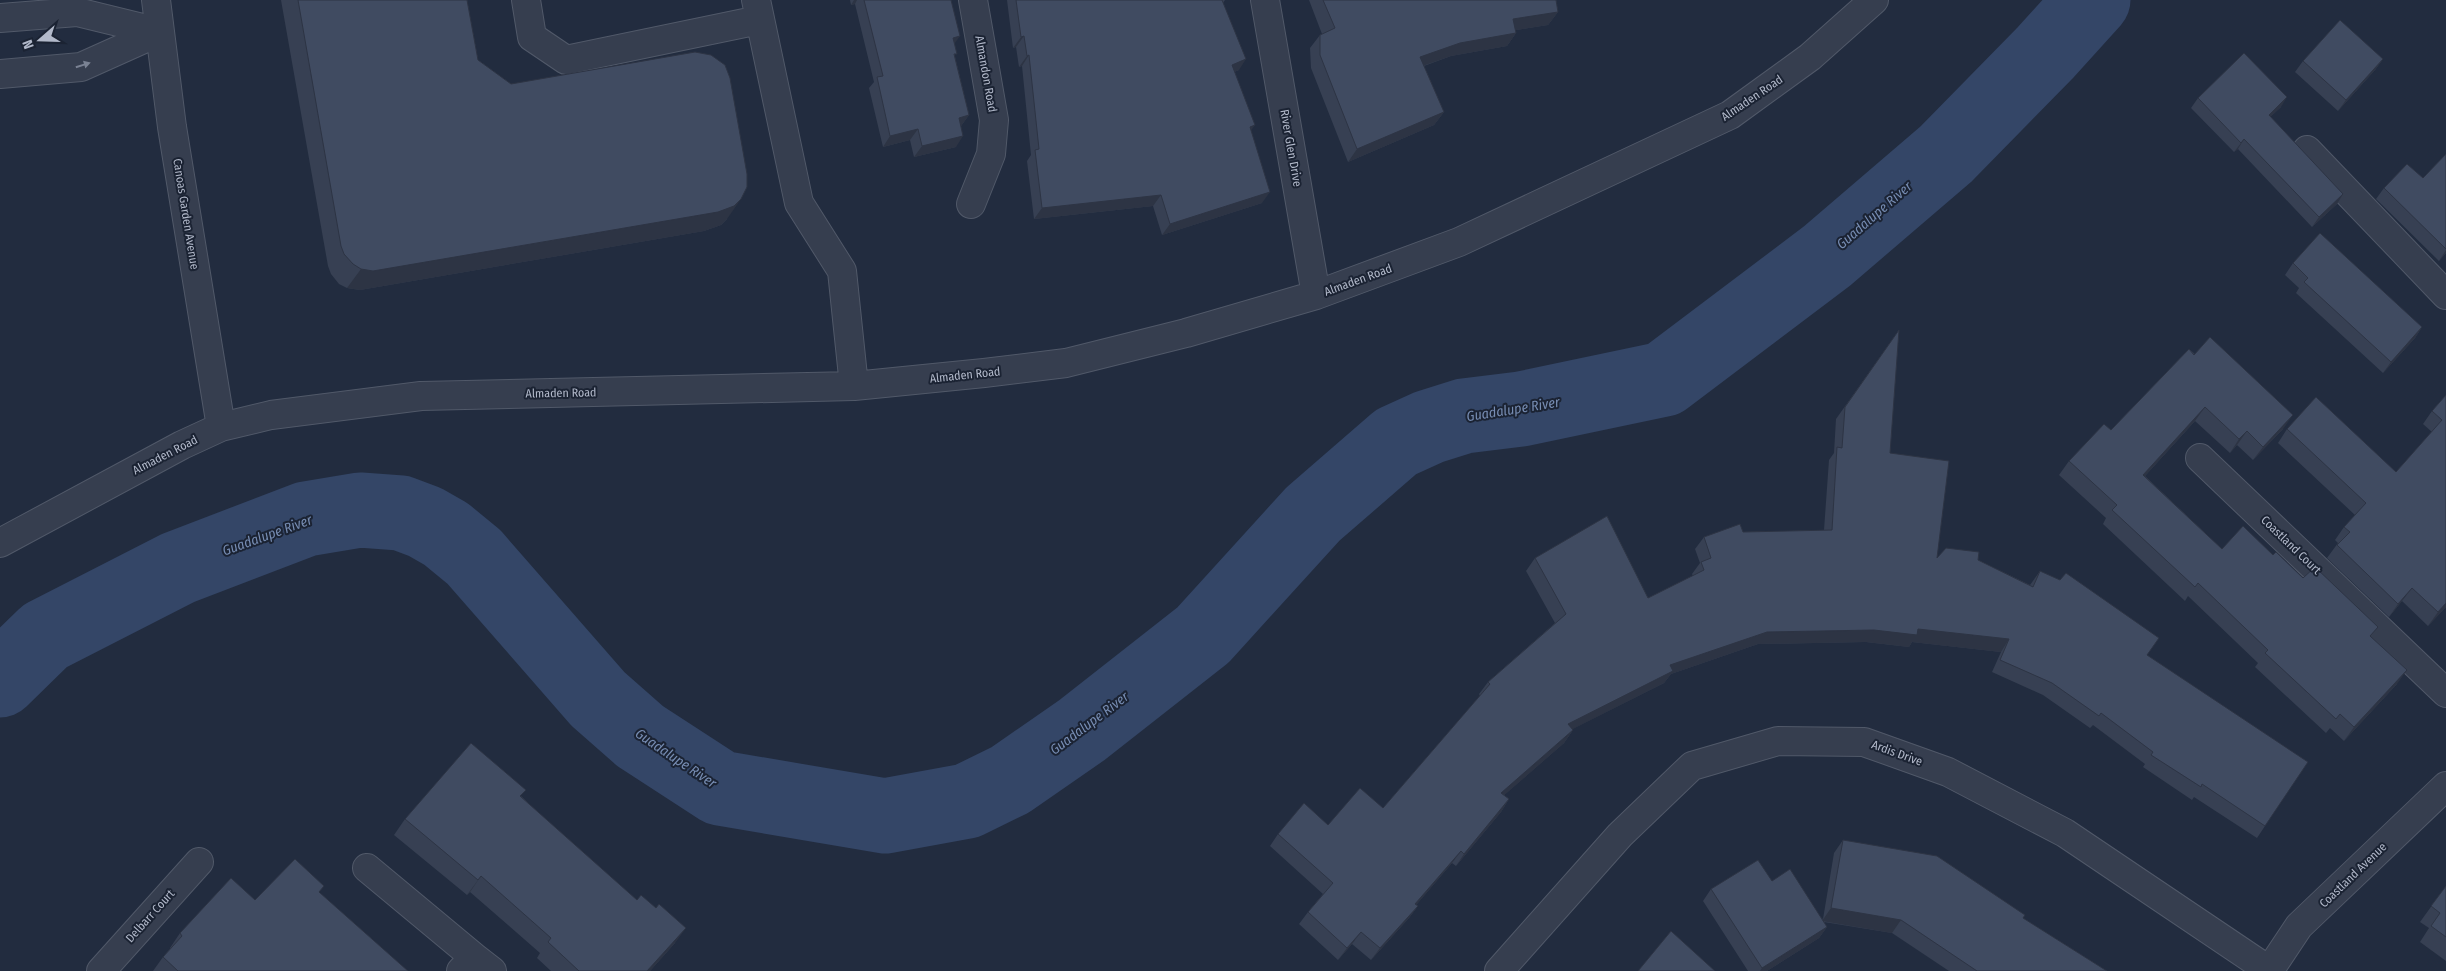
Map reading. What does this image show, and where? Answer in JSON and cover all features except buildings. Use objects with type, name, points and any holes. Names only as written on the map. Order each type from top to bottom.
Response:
[{"type":"street","name":"Canoas Garden Avenue","points":[[156,0],[159,32],[221,427]]},
{"type":"street","points":[[526,0],[532,37],[566,60],[757,10],[799,203],[842,271],[854,386]]},
{"type":"street","name":"Almandon Road","points":[[971,204],[991,154],[994,120],[973,0]]},
{"type":"street","name":"River Glen Drive","points":[[1266,0],[1316,296]]},
{"type":"street","name":"Almaden Road","points":[[0,543],[182,445],[221,427],[271,415],[421,396],[854,386],[1066,364],[1186,333],[1316,296],[1459,242],[1730,115],[1810,58],[1874,0]]},
{"type":"street","points":[[0,18],[77,12],[159,32]]},
{"type":"street","points":[[0,74],[81,68],[159,32]]},
{"type":"street","points":[[2307,150],[2446,295]]},
{"type":"street","name":"Coastland Court","points":[[2200,458],[2446,693]]},
{"type":"street","name":"Ardis Drive","points":[[1500,971],[1620,835],[1692,766],[1778,741],[1864,742],[1948,772],[2065,833],[2269,971]]},
{"type":"street","name":"Coastland Avenue","points":[[2269,971],[2299,926],[2446,786]]},
{"type":"street","name":"Delbarr Court","points":[[101,971],[199,862]]},
{"type":"street","points":[[367,868],[476,966]]},
{"type":"waterway","name":"Guadalupe River","points":[[0,680],[45,636],[178,568],[306,519],[360,510],[401,513],[425,522],[446,534],[474,557],[598,699],[640,736],[720,788],[885,816],[967,801],[1010,780],[1082,730],[1203,635],[1313,514],[1396,442],[1429,427],[1464,416],[1521,409],[1664,379],[1827,256],[1946,154],[2045,53],[2093,0]]}]
